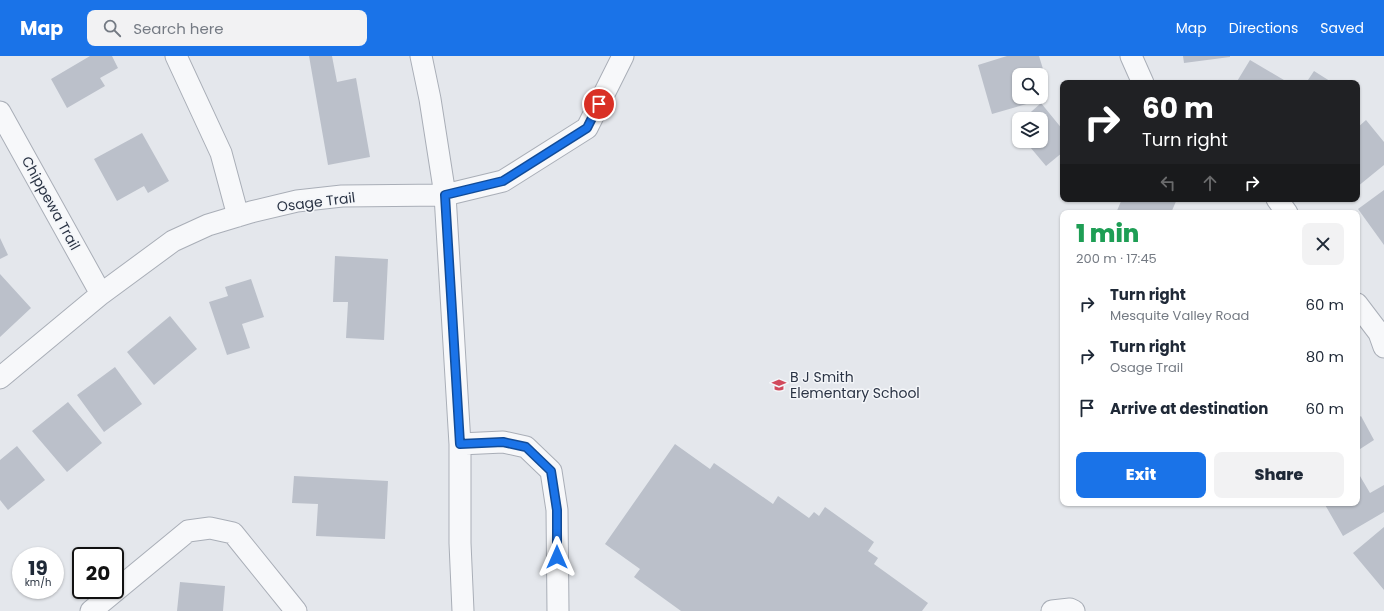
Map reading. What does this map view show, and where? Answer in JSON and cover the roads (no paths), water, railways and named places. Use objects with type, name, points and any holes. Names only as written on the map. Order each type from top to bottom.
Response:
[{"type":"street","points":[[176,56],[221,153],[238,216]]},
{"type":"street","points":[[421,56],[430,99],[445,195],[460,444],[460,543],[463,611]]},
{"type":"street","name":"Osage Trail","points":[[0,378],[101,294],[173,242],[208,225],[250,212],[297,201],[342,196],[445,195],[503,181],[587,128],[623,56]]},
{"type":"street","points":[[1132,56],[1142,80]]},
{"type":"street","name":"Chippewa Trail","points":[[0,112],[101,294]]},
{"type":"street","points":[[1360,308],[1379,333],[1384,347]]},
{"type":"street","points":[[460,444],[503,442],[526,447],[551,471],[557,510],[558,611]]},
{"type":"street","points":[[91,611],[188,531],[210,528],[233,533],[296,611]]},
{"type":"street","points":[[1052,611],[1070,609],[1074,611]]},
{"type":"place","name":"B J Smith Elementary School","points":[[779,385]]}]
